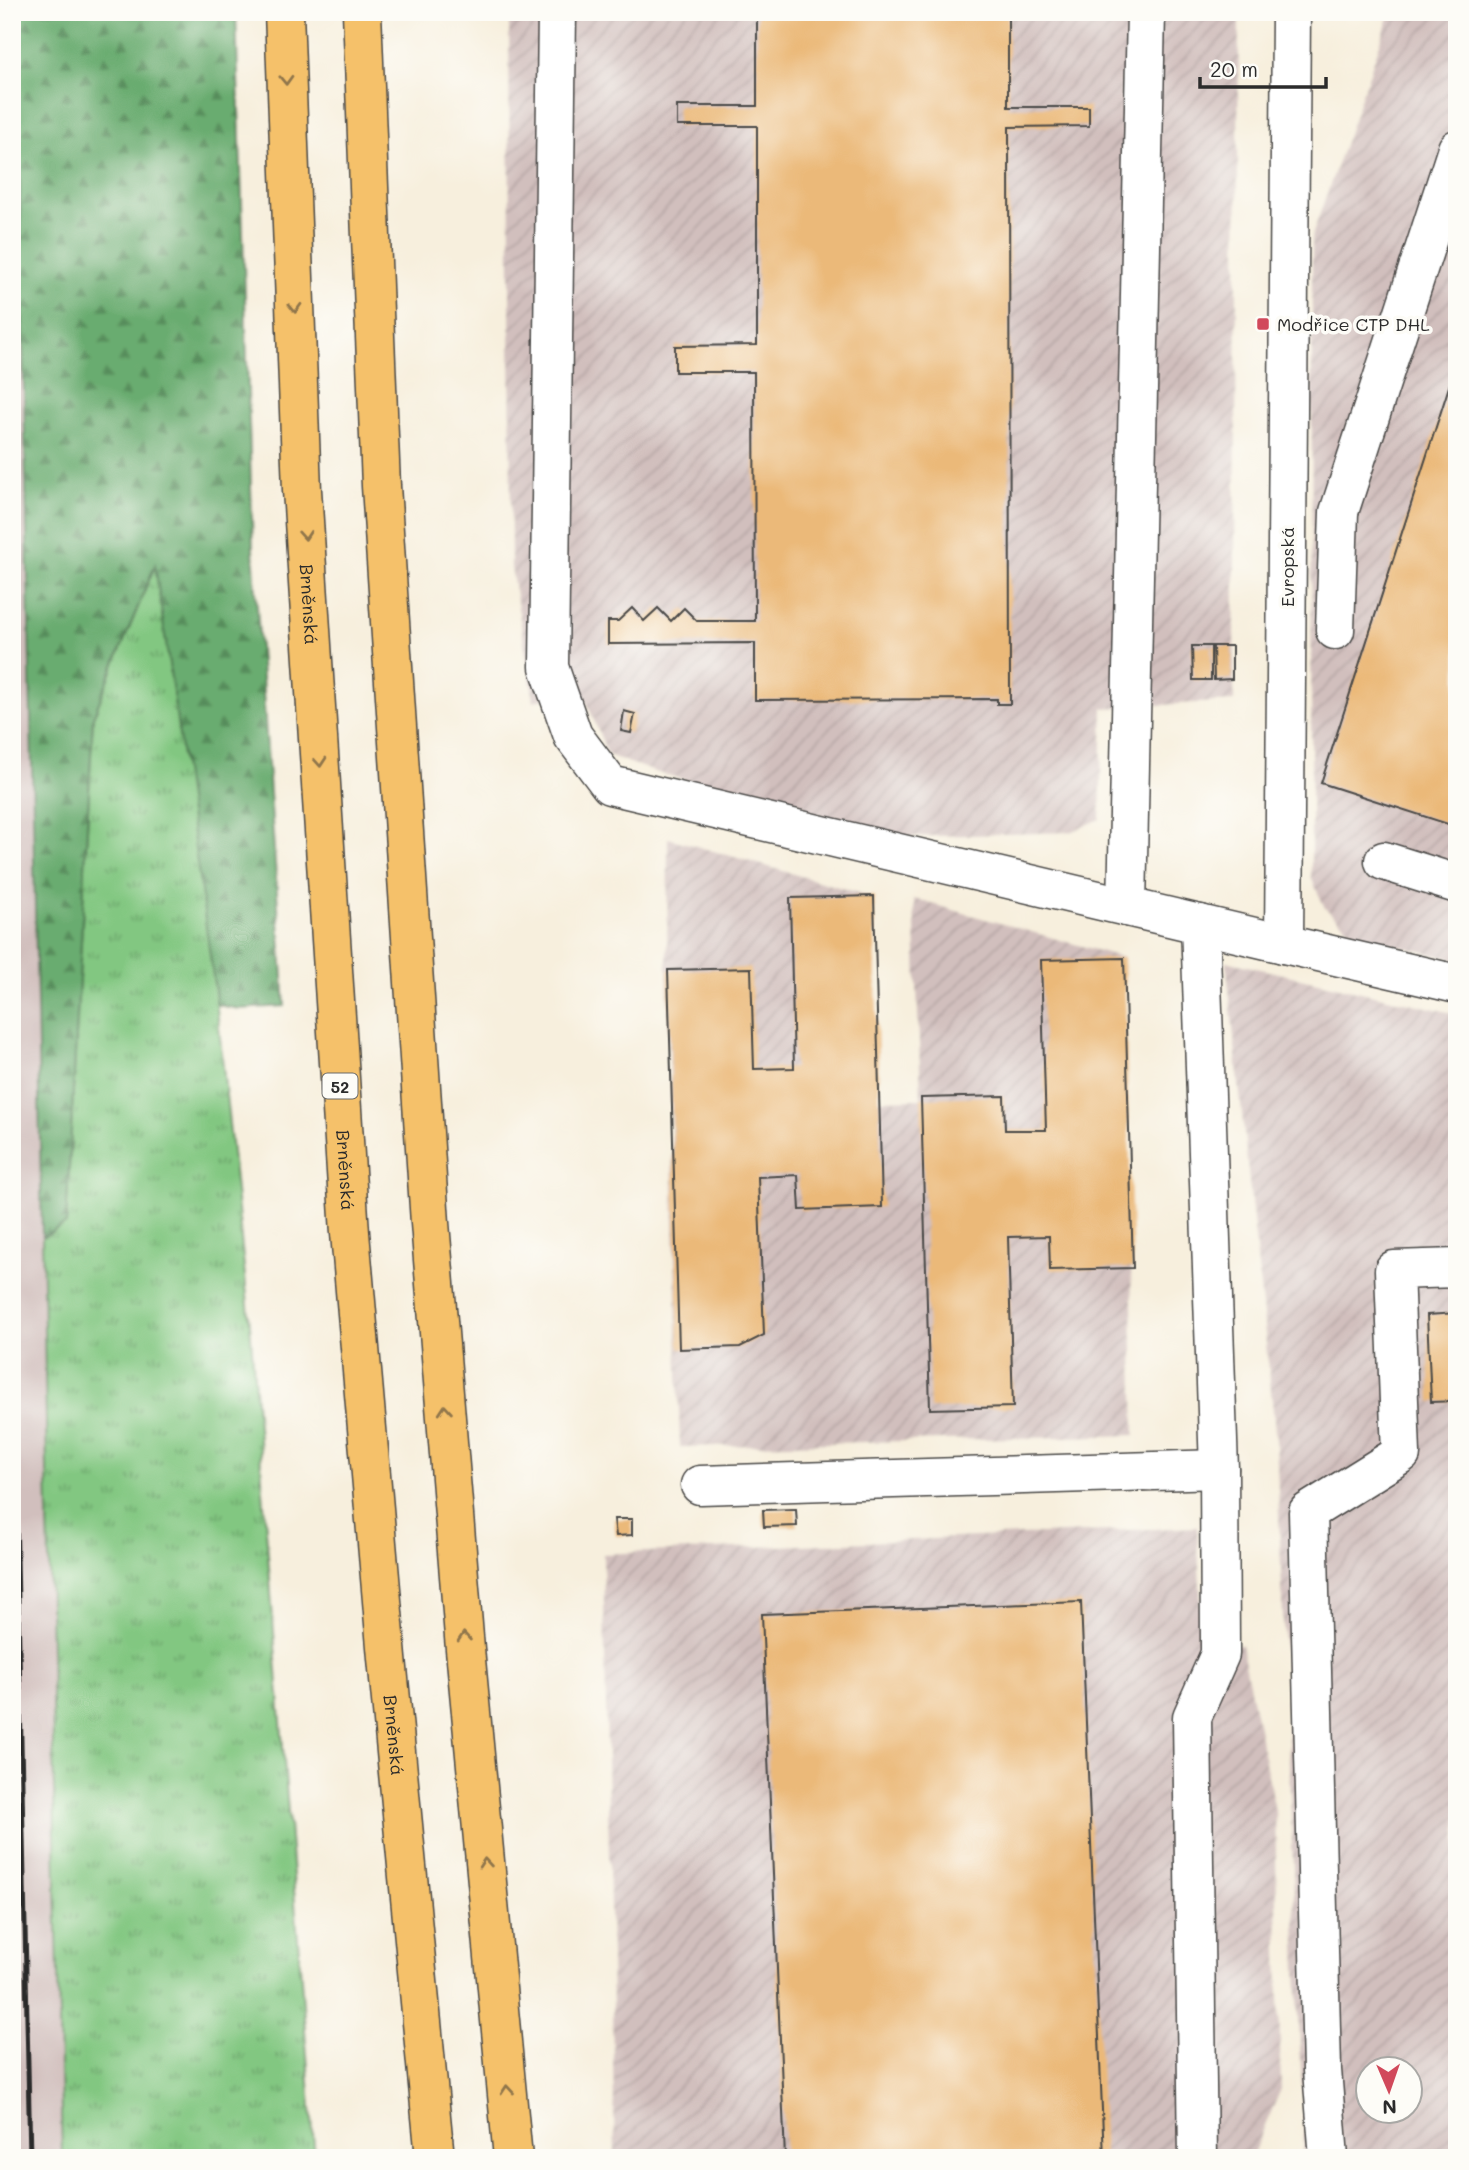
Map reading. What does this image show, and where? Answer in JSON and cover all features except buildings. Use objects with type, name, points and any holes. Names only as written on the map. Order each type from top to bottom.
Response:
[{"type":"highway","name":"Brněnská","points":[[284,12],[302,491],[350,1233],[435,2158]]},
{"type":"highway","points":[[362,12],[381,486],[430,1223],[465,1648],[513,2158]]},
{"type":"street","points":[[557,12],[548,667],[573,736],[610,785],[1457,984]]},
{"type":"street","points":[[1127,907],[1146,12]]},
{"type":"street","name":"Evropská","points":[[1284,944],[1291,12]]},
{"type":"street","points":[[1335,630],[1339,512],[1457,149]]},
{"type":"street","points":[[1384,861],[1457,884]]},
{"type":"street","points":[[1198,2158],[1192,1717],[1220,1654],[1219,1469],[1200,924]]},
{"type":"street","points":[[1329,2158],[1322,2070],[1308,1512],[1401,1454],[1394,1270],[1457,1268]]},
{"type":"street","points":[[700,1485],[1219,1469]]},
{"type":"shaded area","points":[[12,12],[16,12],[62,2158],[12,2158]]},
{"type":"shaded area","points":[[509,12],[1239,12],[1234,701],[1103,708],[1100,819],[1071,832],[902,837],[655,772],[608,755],[581,688],[534,701],[511,567]]},
{"type":"shaded area","points":[[1391,12],[1457,12],[1457,960],[1358,936],[1325,908],[1311,877],[1312,236]]},
{"type":"shaded area","points":[[668,838],[873,897],[879,1100],[921,1099],[914,899],[1124,958],[1135,1435],[680,1447],[667,971]]},
{"type":"shaded area","points":[[1226,961],[1457,1014],[1457,2158],[1301,2158],[1304,2145],[1276,1439]]},
{"type":"shaded area","points":[[1197,1527],[1203,1647],[1241,1644],[1275,1811],[1281,2089],[1251,2158],[615,2158],[603,1554]]},
{"type":"green space","points":[[16,12],[236,12],[253,549],[285,1006],[239,1009],[217,1005],[155,565],[93,717],[66,1224],[42,1237]]},
{"type":"green space","points":[[156,563],[214,980],[250,1324],[315,2158],[62,2158],[42,1237],[66,1224],[93,717]]},
{"type":"railway","points":[[12,1324],[30,2158]]},
{"type":"place","name":"Modřice CTP DHL","points":[[1263,324]]}]
